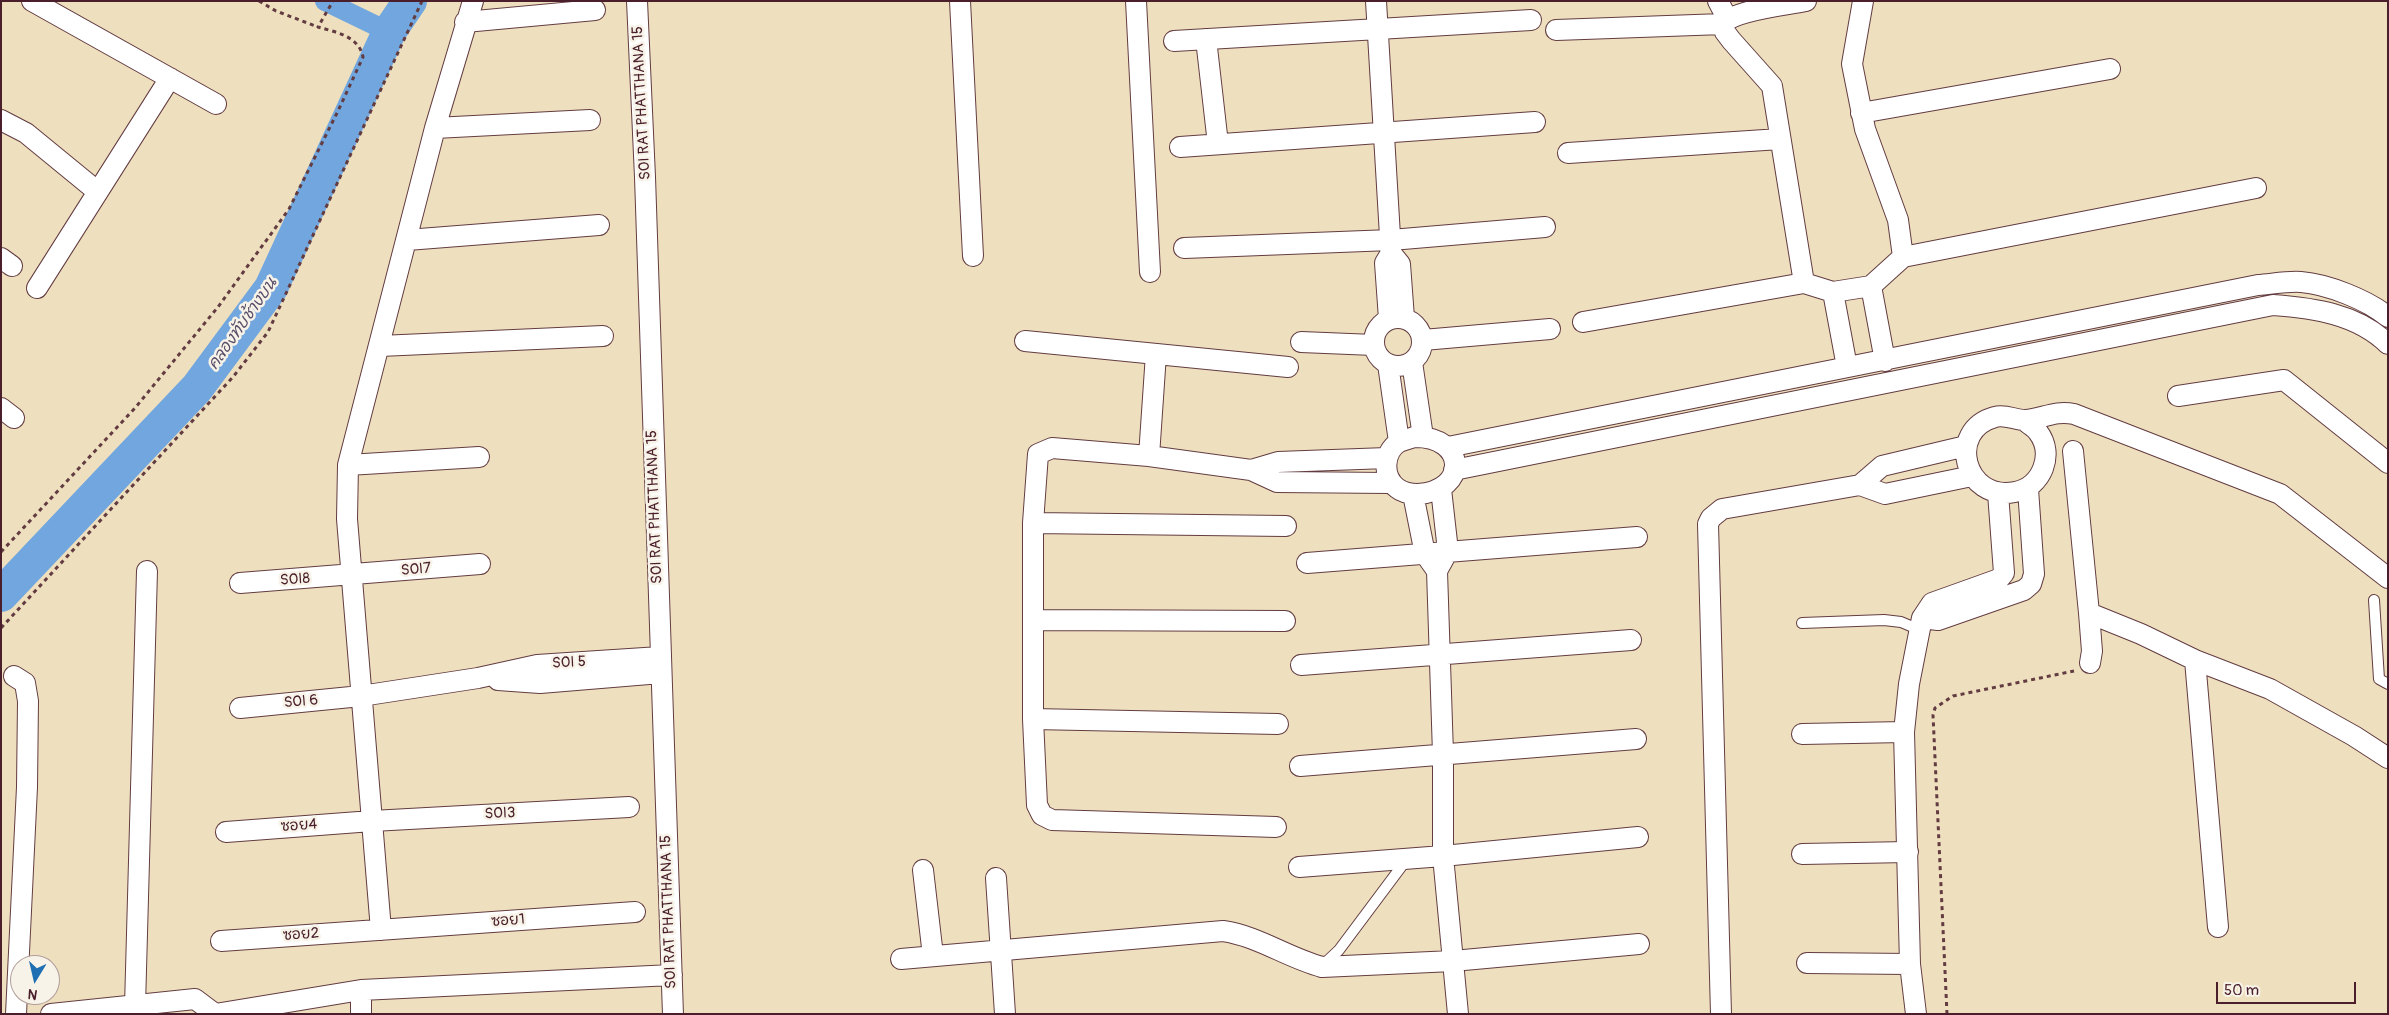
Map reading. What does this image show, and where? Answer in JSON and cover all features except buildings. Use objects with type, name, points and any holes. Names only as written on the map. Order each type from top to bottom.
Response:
[{"type":"street","points":[[32,1],[216,104]]},
{"type":"street","points":[[381,930],[351,576],[347,519],[348,465],[352,442],[380,346],[435,128],[464,22],[472,1]]},
{"type":"street","name":"SOI RAT PHATTHANA 15","points":[[637,1],[645,177],[673,1014]]},
{"type":"street","points":[[960,1],[973,256]]},
{"type":"street","points":[[1136,1],[1150,272]]},
{"type":"street","points":[[1376,1],[1391,246],[1385,263],[1397,319]]},
{"type":"street","points":[[1556,30],[1723,14],[1806,1]]},
{"type":"street","points":[[1863,1],[1852,64],[1865,129],[1898,220],[1903,257]]},
{"type":"street","points":[[464,22],[595,10]]},
{"type":"street","points":[[1723,14],[1725,32],[1772,86],[1804,283]]},
{"type":"street","points":[[1174,41],[1531,20]]},
{"type":"street","points":[[1206,39],[1218,144]]},
{"type":"street","points":[[1861,113],[2110,69]]},
{"type":"street","points":[[37,288],[170,78]]},
{"type":"street","points":[[1,120],[26,134],[98,192]]},
{"type":"street","points":[[435,128],[590,120]]},
{"type":"street","points":[[1180,147],[1535,122]]},
{"type":"street","points":[[1568,153],[1780,139]]},
{"type":"street","points":[[1583,322],[1804,283],[1833,292],[1871,286],[1903,257],[2256,188]]},
{"type":"street","points":[[408,240],[599,226]]},
{"type":"street","points":[[1184,248],[1391,246],[1545,227]]},
{"type":"street","points":[[1448,448],[2258,285],[2301,282],[2343,293],[2382,312],[2388,317]]},
{"type":"street","points":[[1871,286],[1885,361]]},
{"type":"street","points":[[1833,292],[1853,366],[1863,387]]},
{"type":"street","points":[[1454,470],[2273,305],[2306,307],[2346,317],[2379,335],[2388,344]]},
{"type":"street","points":[[1397,319],[1417,326],[1423,340],[1422,349],[1412,362],[1396,366],[1388,364],[1377,353],[1374,345],[1377,330],[1397,319]]},
{"type":"street","points":[[1423,340],[1550,329]]},
{"type":"street","points":[[380,346],[603,336]]},
{"type":"street","points":[[1025,341],[1288,367]]},
{"type":"street","points":[[1301,342],[1374,345]]},
{"type":"street","points":[[1149,456],[1156,354]]},
{"type":"street","points":[[1412,362],[1423,437]]},
{"type":"street","points":[[1388,364],[1399,442]]},
{"type":"street","points":[[2178,396],[2284,380],[2388,463]]},
{"type":"street","points":[[2024,420],[2059,412],[2074,414],[2280,494],[2388,578]]},
{"type":"street","points":[[1996,416],[2012,416],[2024,420],[2038,432],[2045,447],[2045,463],[2038,479],[2028,489],[1998,493],[1983,486],[1972,476],[1966,461],[1966,446],[1973,431],[1985,420],[1996,416]]},
{"type":"street","points":[[1414,437],[1423,437],[1441,442],[1454,457],[1454,470],[1450,480],[1441,489],[1413,494],[1400,491],[1390,483],[1386,471],[1387,458],[1399,442],[1414,437]]},
{"type":"street","points":[[1860,485],[1882,466],[1966,446]]},
{"type":"street","points":[[1276,827],[1052,820],[1042,815],[1037,805],[1033,719],[1033,523],[1037,457],[1043,450],[1052,448],[1149,456],[1251,470],[1277,482],[1390,483]]},
{"type":"street","points":[[2072,451],[2089,613],[2092,651],[2090,663]]},
{"type":"street","points":[[348,465],[479,457]]},
{"type":"street","points":[[1251,470],[1278,462],[1387,458]]},
{"type":"street","points":[[1721,1014],[1708,524],[1711,518],[1722,509],[1860,485],[1885,494],[1972,476]]},
{"type":"street","points":[[1436,571],[1448,551],[1441,489]]},
{"type":"street","points":[[1921,624],[1938,620],[2024,590],[2031,584],[2034,574],[2028,489]]},
{"type":"street","points":[[1916,1014],[1910,964],[1904,732],[1909,684],[1921,624],[1932,603],[1999,579],[2004,573],[1998,493]]},
{"type":"street","points":[[1413,494],[1425,554],[1436,571],[1443,754],[1443,856],[1458,1014]]},
{"type":"street","points":[[1033,523],[1286,526]]},
{"type":"street","points":[[1307,563],[1637,537]]},
{"type":"street","name":"SOI7","points":[[351,576],[480,564]]},
{"type":"street","points":[[135,1006],[147,571]]},
{"type":"street","name":"SOI8","points":[[240,584],[351,576]]},
{"type":"street","points":[[2089,613],[2141,634],[2195,660],[2270,689],[2354,736],[2388,758]]},
{"type":"street","points":[[1033,620],[1285,621]]},
{"type":"street","points":[[1301,665],[1631,640]]},
{"type":"street","points":[[2195,660],[2218,927]]},
{"type":"street","name":"SOI 5","points":[[362,696],[478,678],[540,683],[661,665]]},
{"type":"street","points":[[14,676],[25,683],[28,701],[27,787],[16,1014]]},
{"type":"street","name":"SOI 6","points":[[240,708],[362,696]]},
{"type":"street","points":[[1033,719],[1278,724]]},
{"type":"street","points":[[1802,734],[1904,732]]},
{"type":"street","points":[[1300,766],[1636,739]]},
{"type":"street","name":"SOI3","points":[[372,821],[629,807]]},
{"type":"street","name":"ซอย4","points":[[226,832],[372,821]]},
{"type":"street","points":[[1299,867],[1443,856],[1638,837]]},
{"type":"street","points":[[1802,854],[1908,852]]},
{"type":"street","points":[[924,870],[933,956]]},
{"type":"street","points":[[996,878],[1005,1014]]},
{"type":"street","name":"ซอย1","points":[[381,930],[635,912]]},
{"type":"street","name":"ซอย2","points":[[221,941],[381,930]]},
{"type":"street","points":[[901,959],[1223,932],[1240,934],[1302,962],[1322,967],[1453,961],[1639,944]]},
{"type":"street","points":[[1807,963],[1910,964]]},
{"type":"street","points":[[51,1014],[195,999],[215,1014],[361,990],[672,975]]},
{"type":"street","points":[[361,990],[361,1014]]},
{"type":"lane","points":[[2374,600],[2379,679],[2388,684]]},
{"type":"lane","points":[[1802,623],[1884,620],[1921,624]]},
{"type":"lane","points":[[1322,967],[1339,950],[1407,859]]},
{"type":"path","points":[[1,552],[135,408],[218,307],[289,209],[338,111],[362,57],[359,45],[354,40],[276,11],[259,1]]},
{"type":"path","points":[[318,27],[333,1]]},
{"type":"path","points":[[1,628],[233,377],[268,332],[422,1]]},
{"type":"path","points":[[1947,1014],[1933,715],[1935,708],[1953,696],[2082,669],[2090,663]]},
{"type":"waterway","points":[[325,1],[389,32]]},
{"type":"waterway","name":"คลองทับช้างบน","points":[[1,595],[197,388],[271,288],[389,32],[410,1]]}]
